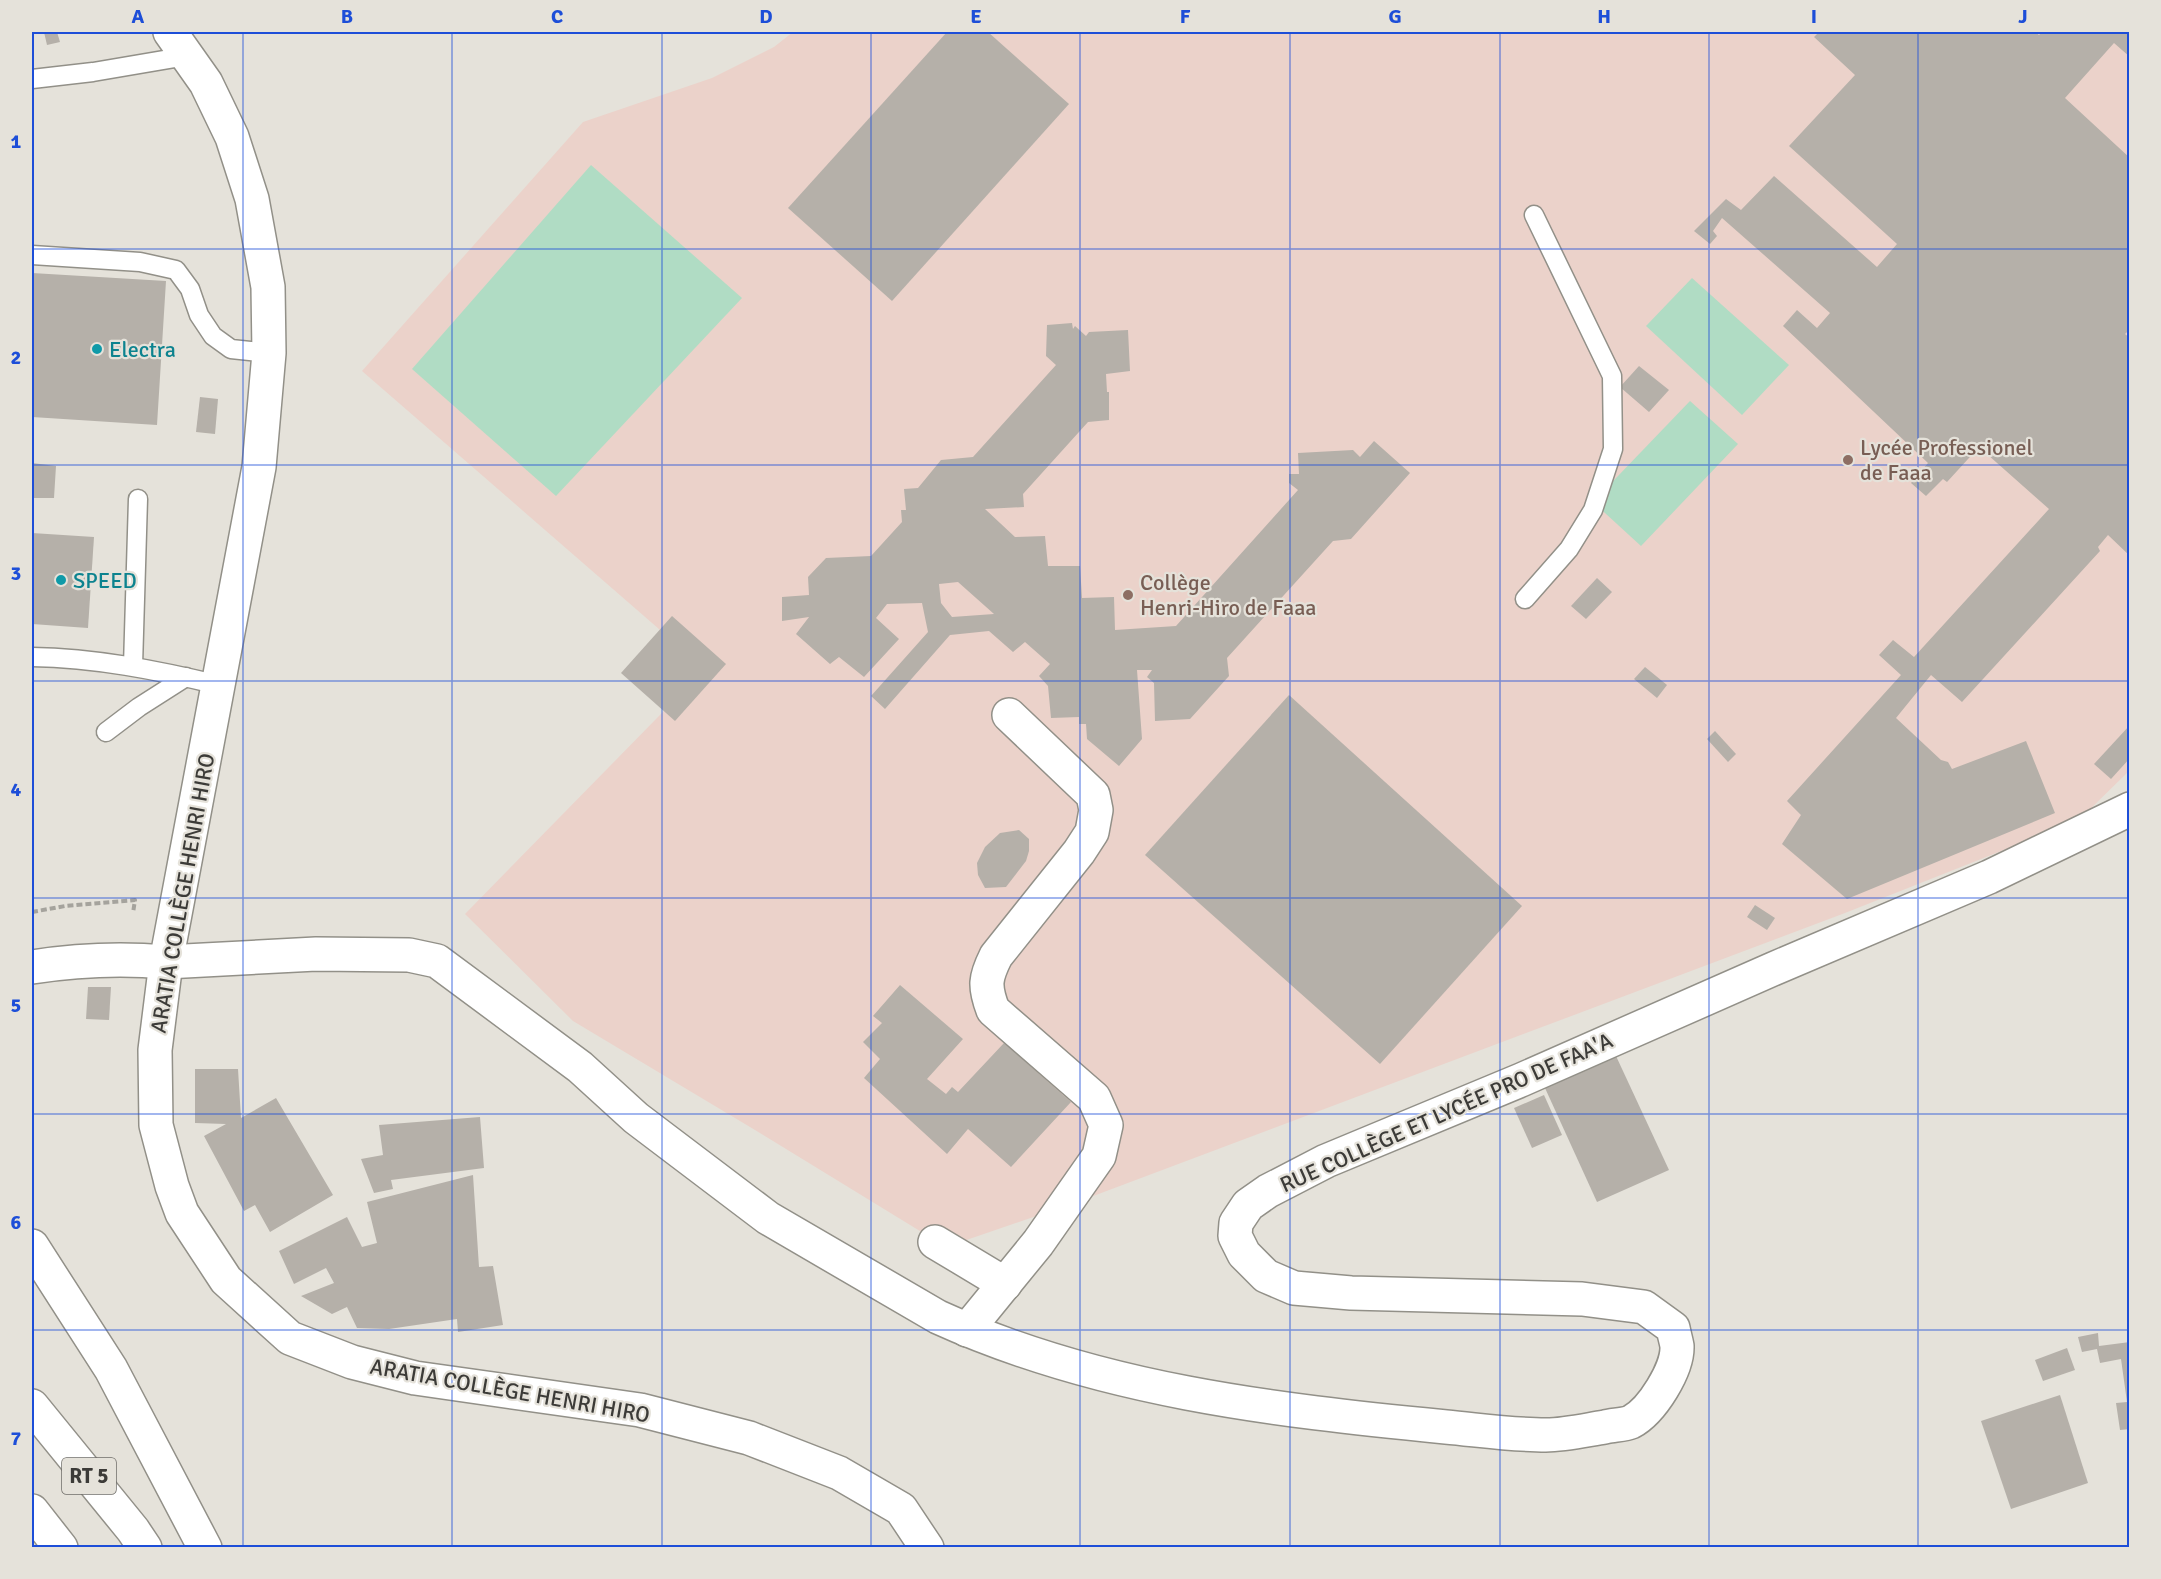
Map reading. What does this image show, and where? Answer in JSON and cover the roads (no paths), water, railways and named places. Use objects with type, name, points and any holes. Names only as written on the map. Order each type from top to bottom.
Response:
[{"type":"main road","name":"ARATIA COLLÈGE HENRI HIRO","points":[[178,44],[206,83],[232,137],[252,199],[268,287],[269,353],[259,467],[166,962],[155,1050],[156,1125],[172,1186],[182,1213],[226,1280],[290,1338],[352,1362],[415,1378],[640,1410],[749,1438],[839,1473],[901,1509],[927,1548]]},
{"type":"main road","points":[[32,967],[70,961],[127,958],[166,962],[316,954],[410,955],[437,961],[580,1067],[636,1118],[768,1218],[877,1284],[967,1330],[1038,1243],[1099,1156],[1106,1125],[1094,1098],[993,1010],[987,994],[987,974],[996,956],[1079,852],[1092,832],[1096,810],[1093,795],[1009,715]]},
{"type":"main road","name":"RUE COLLÈGE ET LYCÉE PRO DE FAA'A","points":[[967,1330],[1106,1377],[1212,1399],[1314,1414],[1547,1435],[1631,1422],[1649,1407],[1659,1393],[1674,1365],[1677,1348],[1673,1328],[1644,1307],[1582,1299],[1351,1293],[1294,1288],[1266,1276],[1244,1254],[1235,1236],[1236,1223],[1248,1204],[1326,1161],[1989,877],[2130,809]]},
{"type":"main road","points":[[935,1242],[1005,1284]]},
{"type":"main road","points":[[32,1246],[111,1369],[205,1548]]},
{"type":"main road","name":"RT 5","points":[[32,1406],[133,1530],[145,1548]]},
{"type":"main road","points":[[32,1511],[61,1548]]},
{"type":"lane","points":[[32,79],[93,72],[178,44]]},
{"type":"lane","points":[[1525,598],[1569,549],[1593,510],[1613,449],[1612,376],[1534,215]]},
{"type":"lane","points":[[32,255],[140,262],[176,270],[190,290],[199,315],[213,336],[231,349],[269,353]]},
{"type":"lane","points":[[133,666],[138,500]]},
{"type":"lane","points":[[32,657],[72,658],[133,666],[219,685]]},
{"type":"lane","points":[[106,732],[139,707],[186,677]]},
{"type":"place","name":"Electra","points":[[97,349]]},
{"type":"place","name":"Lycée Professionel de Faaa","points":[[1848,460]]},
{"type":"place","name":"SPEED","points":[[61,580]]},
{"type":"place","name":"Collège Henri-Hiro de Faaa","points":[[1128,595]]}]
